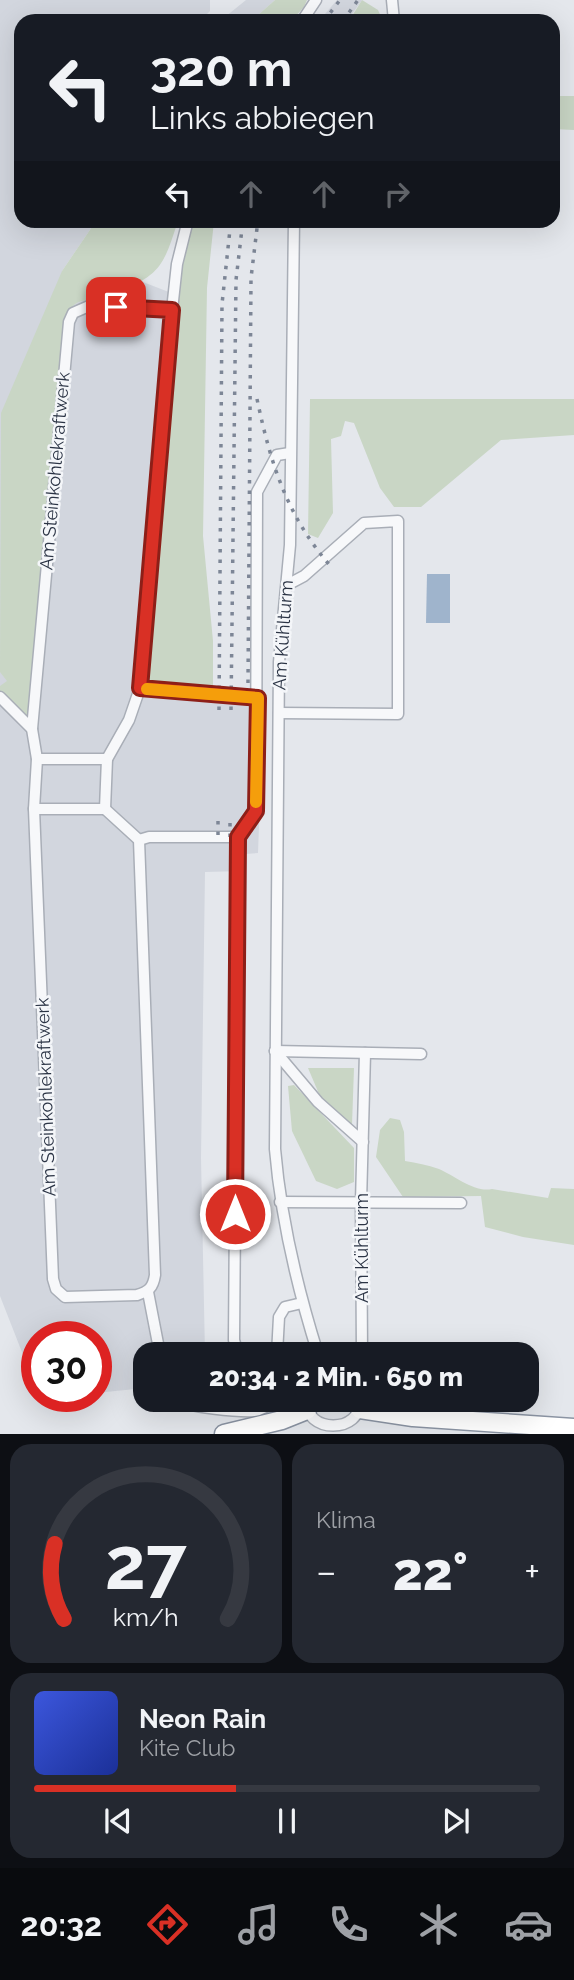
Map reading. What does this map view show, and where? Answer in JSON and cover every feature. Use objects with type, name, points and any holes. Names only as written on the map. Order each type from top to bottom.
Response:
[{"type":"highway","points":[[224,1434],[282,1420],[296,1412]]},
{"type":"highway","points":[[393,1412],[413,1417],[574,1428]]},
{"type":"street","points":[[105,809],[107,759],[129,720],[140,688],[172,310],[177,264],[186,228]]},
{"type":"street","name":"Am Kühlturm","points":[[294,228],[291,521],[281,640],[279,713],[275,1149],[280,1202],[302,1303],[314,1342]]},
{"type":"street","name":"Am Steinkohlekraftwerk","points":[[148,1292],[137,1295],[65,1297],[56,1289],[53,1279],[34,809],[37,759],[32,729],[69,322],[73,313],[89,306],[172,310]]},
{"type":"street","points":[[236,1342],[234,1327],[238,837],[256,811],[257,492],[277,455],[290,453]]},
{"type":"street","points":[[279,713],[398,714],[398,521],[364,523],[304,576],[287,585]]},
{"type":"street","points":[[140,688],[258,698]]},
{"type":"street","points":[[0,697],[32,729]]},
{"type":"street","points":[[37,759],[107,759]]},
{"type":"street","points":[[34,809],[105,809],[139,840],[156,1276],[148,1292],[158,1342]]},
{"type":"street","points":[[139,840],[149,837],[238,837]]},
{"type":"street","points":[[275,1051],[421,1054]]},
{"type":"street","points":[[275,1051],[318,1102],[363,1142]]},
{"type":"street","name":"Am Kühlturm","points":[[362,1342],[361,1202],[365,1053]]},
{"type":"street","points":[[280,1202],[461,1203]]},
{"type":"street","points":[[278,1342],[279,1317],[285,1307],[302,1303]]},
{"type":"street","points":[[309,1412],[310,1418],[320,1430],[337,1433],[353,1425],[357,1412]]},
{"type":"shaded area","points":[[0,0],[210,0],[210,11],[207,14],[14,14],[14,228],[91,228],[62,271],[143,282],[179,296],[147,677],[153,682],[264,690],[258,853],[245,854],[243,871],[205,872],[201,1158],[205,1342],[133,1342],[133,1389],[112,1391],[112,1321],[21,1321],[21,1350],[0,1296]]},
{"type":"shaded area","points":[[246,0],[275,0],[259,14],[229,14]]},
{"type":"shaded area","points":[[337,0],[362,0],[352,14],[325,14]]},
{"type":"green space","points":[[275,0],[307,0],[298,14],[259,14]]},
{"type":"green space","points":[[362,0],[380,14],[353,14]]},
{"type":"green space","points":[[560,96],[574,96],[574,130],[560,129]]},
{"type":"green space","points":[[91,228],[175,228],[160,265],[145,279],[120,290],[119,298],[108,296],[110,284],[95,283],[94,300],[76,303],[64,318],[31,713],[25,716],[0,693],[0,686],[7,681],[0,672],[1,413],[62,271]]},
{"type":"green space","points":[[190,228],[213,228],[207,288],[203,536],[213,641],[213,686],[153,682],[147,677],[180,278]]},
{"type":"green space","points":[[310,399],[574,399],[574,435],[501,440],[421,507],[394,507],[380,488],[354,423],[345,421],[341,436],[331,439],[333,513],[318,538],[308,534]]},
{"type":"green space","points":[[308,1068],[354,1068],[352,1125],[322,1101]]},
{"type":"green space","points":[[294,1085],[354,1148],[354,1182],[337,1189],[316,1181],[292,1131],[288,1086]]},
{"type":"green space","points":[[390,1118],[400,1120],[404,1132],[405,1161],[439,1169],[485,1190],[548,1198],[551,1188],[574,1189],[574,1245],[523,1237],[485,1227],[481,1196],[403,1197],[376,1157],[380,1130]]},
{"type":"water","points":[[427,574],[450,574],[450,623],[426,623]]},
{"type":"railway","points":[[329,14],[340,0]]},
{"type":"railway","points":[[348,14],[358,0]]},
{"type":"railway","points":[[219,710],[222,304],[230,228]]},
{"type":"railway","points":[[231,710],[236,280],[242,228]]},
{"type":"railway","points":[[248,683],[251,278],[257,228]]},
{"type":"railway","points":[[257,399],[268,446],[292,510],[333,569]]},
{"type":"railway","points":[[218,821],[218,837]]},
{"type":"railway","points":[[230,821],[230,837]]},
{"type":"slow traffic","points":[[147,689],[258,698],[256,802]]},
{"type":"route","points":[[116,307],[172,310],[140,688],[258,698],[256,811],[238,837],[235,1214]]}]
